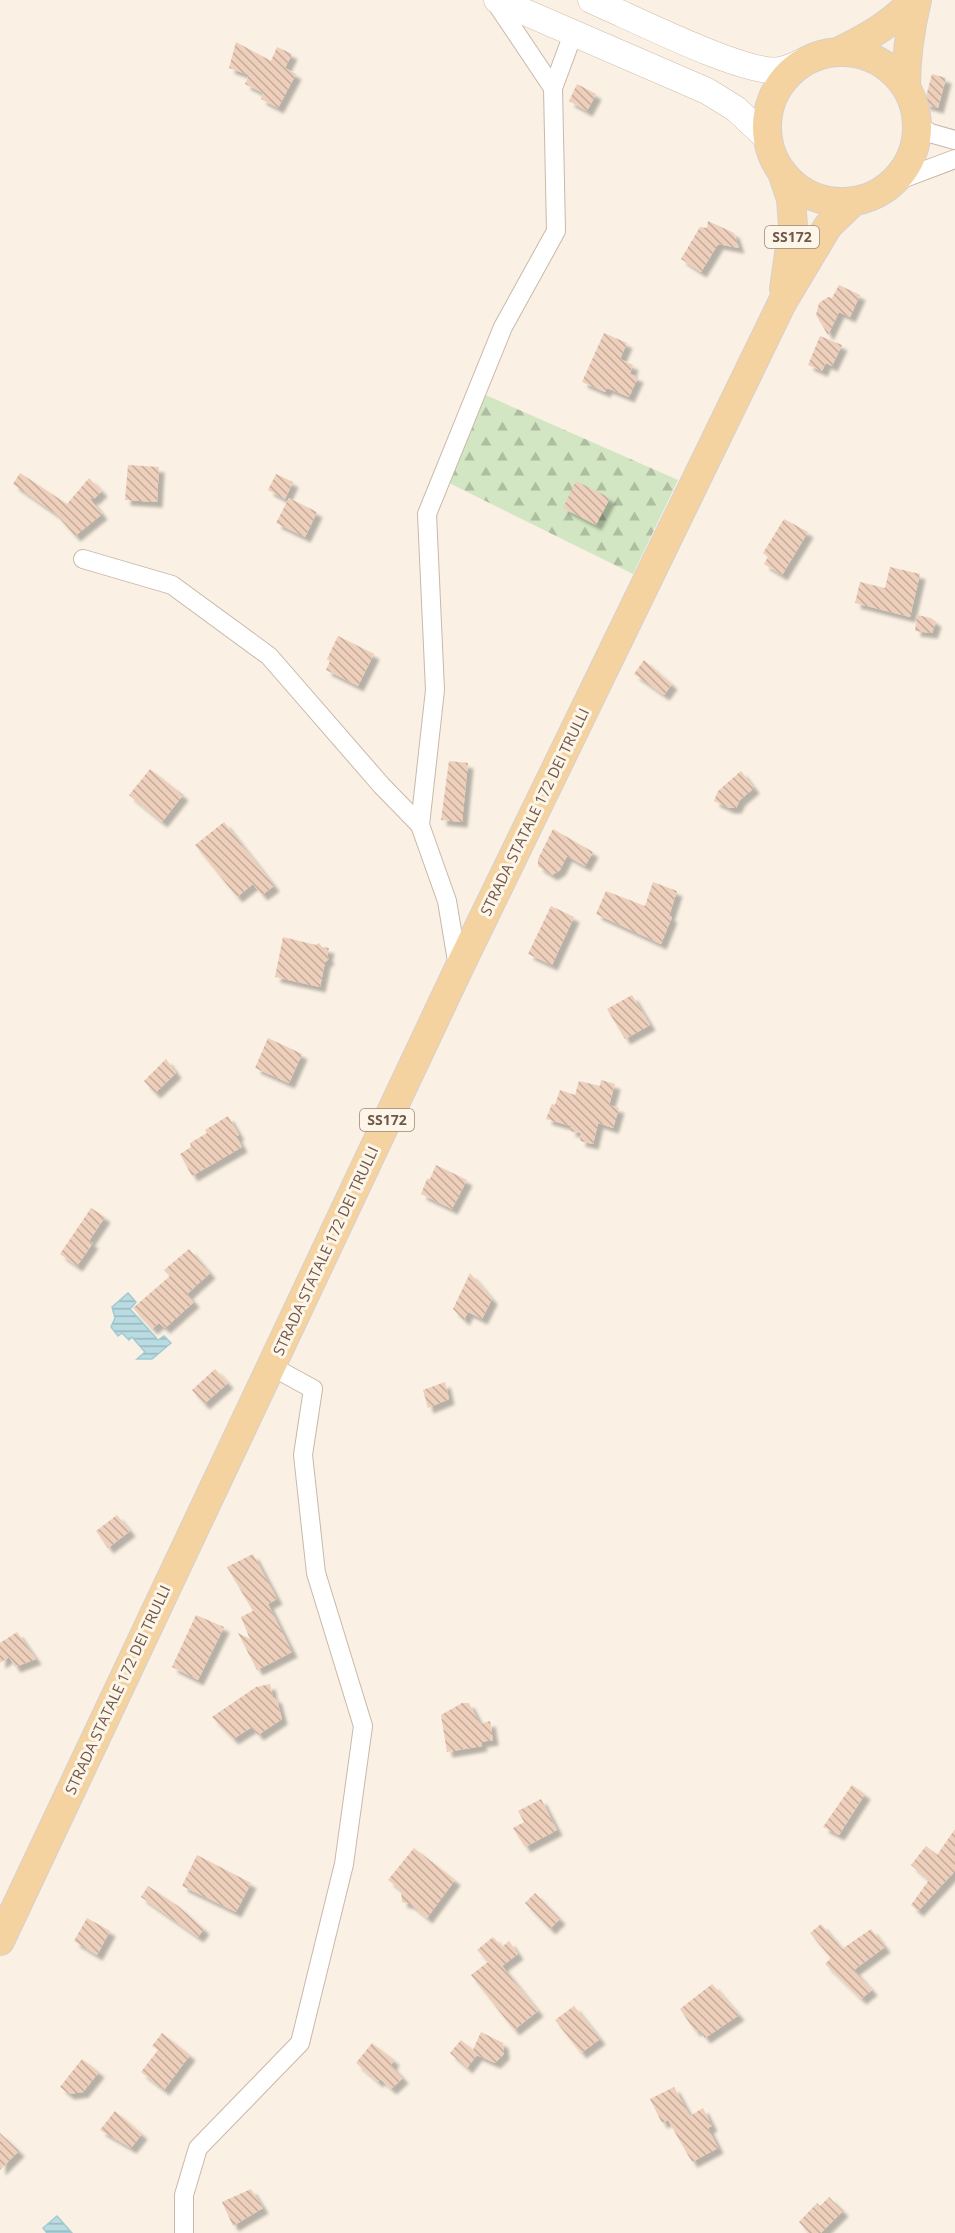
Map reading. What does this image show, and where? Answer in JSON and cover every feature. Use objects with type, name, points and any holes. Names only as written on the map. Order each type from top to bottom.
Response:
[{"type":"main road","points":[[495,0],[707,91],[736,109],[768,139]]},
{"type":"main road","points":[[591,0],[722,57],[754,67],[779,70],[820,54],[840,51],[866,55],[889,67],[906,87],[914,105],[917,124],[916,140],[912,156],[904,170],[894,182],[876,195],[854,201],[835,202],[816,198],[798,188],[782,172],[773,158],[768,139],[767,117],[773,96],[785,77],[802,62]]},
{"type":"main road","points":[[840,51],[893,20],[913,0]]},
{"type":"main road","points":[[906,87],[909,37],[917,0]]},
{"type":"main road","name":"STRADA STATALE 172 DEI TRULLI","points":[[782,172],[791,199],[794,226],[782,303]]},
{"type":"main road","name":"STRADA STATALE 172 DEI TRULLI","points":[[0,1941],[459,968],[782,303],[828,226],[854,201]]},
{"type":"street","points":[[495,0],[553,88]]},
{"type":"street","points":[[420,825],[435,690],[427,514],[503,327],[556,231],[553,88],[573,34]]},
{"type":"street","points":[[917,124],[930,134],[955,140]]},
{"type":"street","points":[[894,182],[955,159]]},
{"type":"street","points":[[83,559],[172,585],[270,656],[382,786],[420,825],[447,901],[459,968]]},
{"type":"street","points":[[184,2233],[184,2194],[198,2148],[300,2043],[344,1864],[363,1726],[316,1573],[303,1455],[313,1389],[271,1366]]},
{"type":"green space","points":[[472,389],[678,480],[633,574],[437,477]]},
{"type":"water","points":[[128,1293],[136,1302],[130,1309],[158,1340],[164,1336],[171,1343],[152,1359],[137,1359],[145,1352],[132,1337],[129,1340],[122,1333],[118,1336],[111,1327],[115,1318],[112,1307]]},
{"type":"water","points":[[57,2216],[72,2233],[47,2233],[43,2228]]},
{"type":"building","points":[[236,42],[271,61],[277,47],[292,54],[285,68],[296,74],[278,108],[261,99],[263,93],[245,84],[249,75],[229,68]]},
{"type":"building","points":[[932,74],[946,78],[938,108],[924,104]]},
{"type":"building","points":[[577,84],[596,94],[587,111],[569,101]]},
{"type":"building","points":[[708,221],[734,233],[739,248],[718,244],[701,272],[681,259],[700,227],[707,228]]},
{"type":"building","points":[[839,285],[860,295],[850,317],[839,312],[828,335],[816,315],[819,303],[828,297],[832,298]]},
{"type":"building","points":[[604,333],[627,343],[620,359],[633,365],[630,374],[638,377],[629,397],[607,388],[605,392],[582,382]]},
{"type":"building","points":[[820,336],[842,345],[832,366],[826,363],[822,371],[808,365]]},
{"type":"building","points":[[128,465],[159,467],[157,502],[125,500]]},
{"type":"building","points":[[20,473],[67,504],[89,478],[102,491],[94,499],[90,499],[102,514],[75,536],[56,514],[13,484]]},
{"type":"building","points":[[276,474],[293,482],[285,499],[268,490]]},
{"type":"building","points":[[576,481],[610,498],[596,525],[563,508]]},
{"type":"building","points":[[289,498],[317,512],[305,537],[276,523]]},
{"type":"building","points":[[784,519],[808,532],[782,575],[764,564],[768,557],[763,553]]},
{"type":"building","points":[[890,567],[920,574],[910,617],[855,603],[860,582],[885,588]]},
{"type":"building","points":[[917,615],[931,618],[936,622],[932,633],[915,631]]},
{"type":"building","points":[[338,636],[374,654],[358,686],[326,670],[330,661],[327,659]]},
{"type":"building","points":[[644,660],[672,684],[664,695],[634,674]]},
{"type":"building","points":[[449,761],[468,763],[462,822],[441,820]]},
{"type":"building","points":[[150,769],[183,795],[162,822],[129,795]]},
{"type":"building","points":[[741,771],[754,788],[740,800],[736,808],[729,808],[714,801],[718,791]]},
{"type":"building","points":[[224,822],[274,886],[262,895],[253,884],[237,897],[195,845]]},
{"type":"building","points":[[553,829],[593,852],[585,866],[567,856],[560,870],[552,875],[538,866],[538,859]]},
{"type":"building","points":[[653,882],[677,891],[669,916],[672,917],[661,944],[596,914],[606,891],[645,906]]},
{"type":"building","points":[[551,906],[574,917],[552,965],[528,954]]},
{"type":"building","points":[[283,937],[316,945],[319,943],[322,947],[329,948],[327,956],[329,959],[325,962],[320,987],[275,977]]},
{"type":"building","points":[[632,995],[650,1025],[625,1039],[607,1009]]},
{"type":"building","points":[[268,1038],[302,1054],[289,1083],[255,1068]]},
{"type":"building","points":[[166,1059],[176,1073],[155,1093],[144,1081]]},
{"type":"building","points":[[601,1080],[615,1084],[609,1105],[619,1108],[613,1128],[598,1123],[593,1144],[580,1141],[581,1133],[570,1131],[571,1126],[546,1119],[552,1104],[555,1105],[560,1090],[575,1095],[579,1081],[600,1086]]},
{"type":"building","points":[[228,1116],[239,1135],[236,1136],[242,1147],[192,1176],[180,1154],[191,1147],[190,1143],[207,1133],[205,1130]]},
{"type":"building","points":[[436,1165],[467,1180],[452,1209],[421,1194]]},
{"type":"building","points":[[91,1208],[105,1217],[89,1241],[93,1243],[77,1266],[60,1254]]},
{"type":"building","points":[[189,1249],[210,1273],[187,1294],[194,1302],[165,1328],[159,1323],[152,1329],[133,1308],[170,1276],[164,1270]]},
{"type":"building","points":[[470,1273],[492,1299],[482,1319],[468,1312],[464,1320],[453,1309]]},
{"type":"building","points":[[215,1369],[228,1383],[204,1404],[192,1390]]},
{"type":"building","points":[[445,1382],[449,1399],[428,1408],[423,1390]]},
{"type":"building","points":[[117,1515],[130,1531],[108,1548],[96,1531]]},
{"type":"building","points":[[253,1554],[277,1599],[268,1604],[292,1652],[257,1670],[238,1633],[250,1639],[241,1617],[253,1611],[227,1567]]},
{"type":"building","points":[[196,1615],[224,1627],[198,1680],[172,1667]]},
{"type":"building","points":[[17,1632],[36,1659],[15,1667],[9,1657],[0,1663],[0,1643]]},
{"type":"building","points":[[270,1684],[282,1719],[258,1735],[252,1727],[233,1739],[212,1717],[256,1687]]},
{"type":"building","points":[[462,1703],[469,1703],[480,1724],[490,1721],[493,1740],[481,1742],[482,1746],[447,1752],[441,1715]]},
{"type":"building","points":[[852,1785],[865,1794],[839,1835],[823,1827]]},
{"type":"building","points":[[541,1799],[557,1830],[525,1847],[513,1828],[524,1822],[518,1811]]},
{"type":"building","points":[[955,1829],[955,1871],[918,1911],[911,1905],[929,1880],[911,1865],[926,1846],[937,1855]]},
{"type":"building","points":[[414,1848],[455,1880],[427,1918],[410,1904],[402,1902],[401,1890],[388,1880]]},
{"type":"building","points":[[197,1855],[251,1883],[236,1912],[182,1886]]},
{"type":"building","points":[[148,1886],[178,1906],[204,1929],[198,1937],[141,1897]]},
{"type":"building","points":[[535,1893],[560,1919],[550,1929],[525,1903]]},
{"type":"building","points":[[87,1918],[110,1931],[97,1955],[74,1941]]},
{"type":"building","points":[[821,1924],[842,1949],[871,1929],[885,1947],[854,1970],[872,1990],[861,1999],[825,1964],[831,1958],[810,1933]]},
{"type":"building","points":[[493,1937],[502,1947],[509,1941],[518,1954],[502,1966],[538,2011],[514,2030],[471,1975],[488,1962],[477,1950]]},
{"type":"building","points":[[712,1984],[739,2015],[705,2038],[698,2029],[695,2031],[680,2009]]},
{"type":"building","points":[[574,2006],[600,2039],[581,2053],[555,2020]]},
{"type":"building","points":[[481,2032],[503,2043],[504,2054],[495,2063],[477,2055],[467,2068],[450,2053],[461,2040],[473,2050]]},
{"type":"building","points":[[162,2033],[190,2055],[164,2090],[141,2072],[158,2050],[152,2046]]},
{"type":"building","points":[[372,2043],[394,2060],[391,2065],[403,2078],[391,2089],[380,2079],[378,2082],[356,2063]]},
{"type":"building","points":[[82,2059],[99,2072],[83,2092],[69,2094],[60,2087]]},
{"type":"building","points":[[674,2087],[690,2116],[703,2108],[712,2126],[708,2128],[718,2148],[692,2162],[668,2120],[662,2123],[650,2099]]},
{"type":"building","points":[[115,2111],[142,2134],[131,2148],[100,2130]]},
{"type":"building","points":[[0,2133],[19,2151],[0,2170]]},
{"type":"building","points":[[251,2189],[263,2208],[233,2226],[222,2202]]},
{"type":"building","points":[[829,2197],[843,2211],[821,2233],[809,2233],[799,2222],[817,2203],[820,2206]]}]
